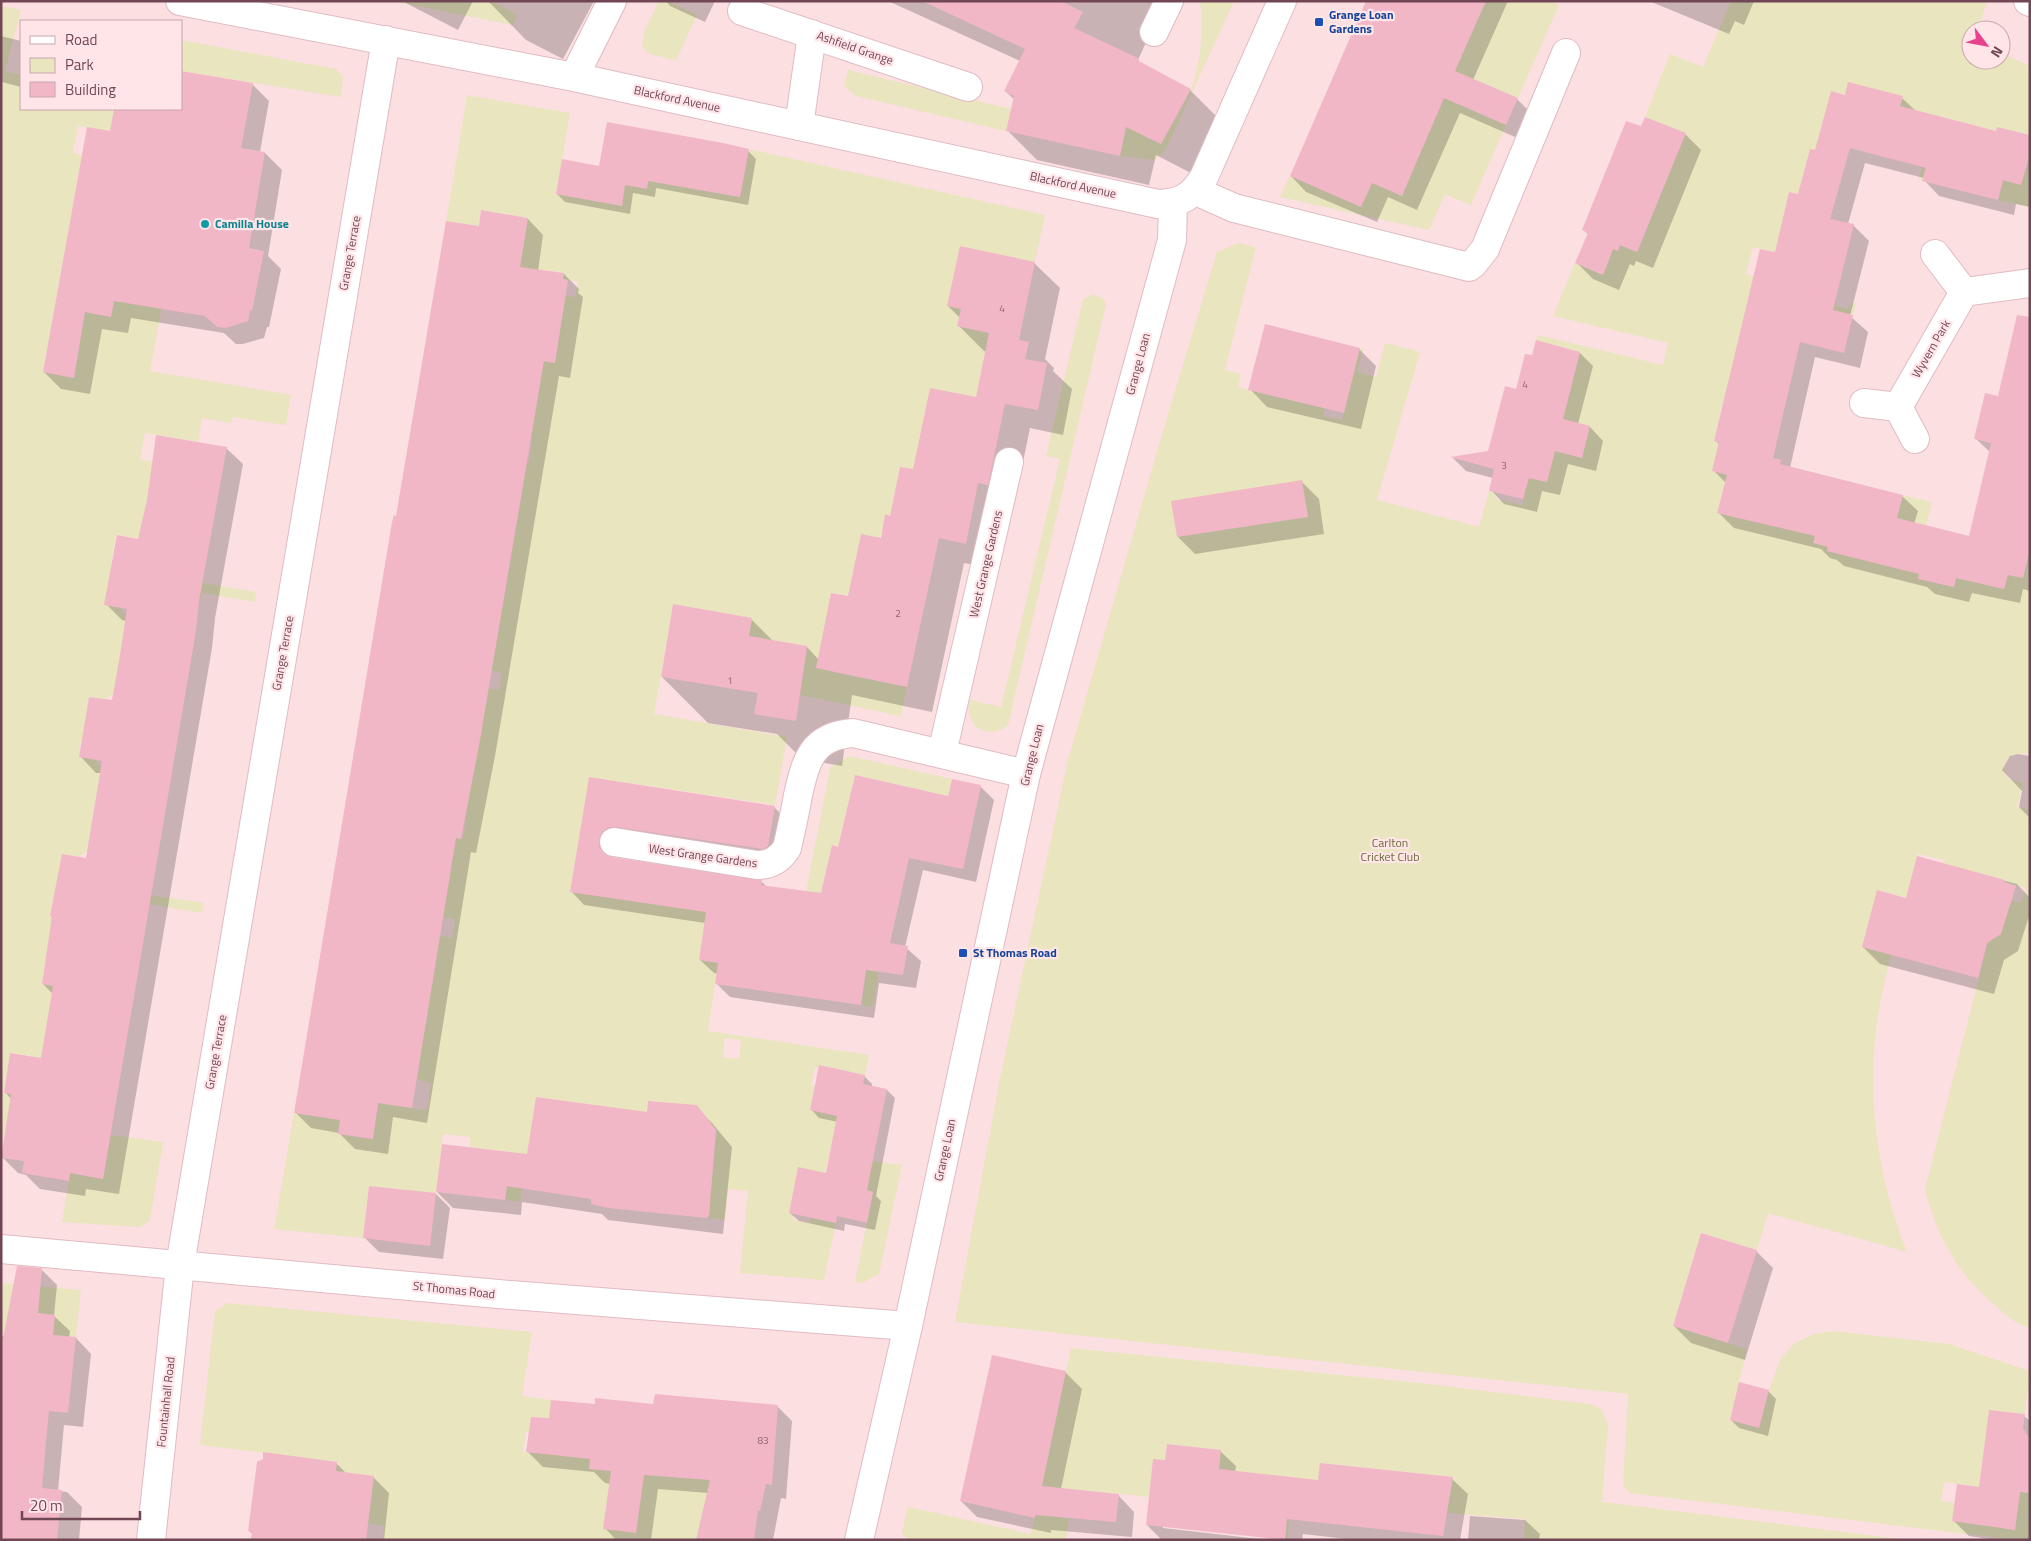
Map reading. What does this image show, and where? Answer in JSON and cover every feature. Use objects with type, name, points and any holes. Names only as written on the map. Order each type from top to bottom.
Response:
[{"type":"street","name":"Blackford Avenue","points":[[180,1],[574,76],[1148,202],[1184,197]]},
{"type":"street","points":[[574,76],[612,1]]},
{"type":"street","points":[[1154,32],[1169,1]]},
{"type":"street","name":"Grange Loan","points":[[859,1540],[908,1326],[1026,774],[1172,240],[1184,197],[1204,177],[1282,1]]},
{"type":"street","name":"Ashfield Grange","points":[[742,11],[968,87]]},
{"type":"street","points":[[799,126],[812,34]]},
{"type":"street","name":"Grange Terrace","points":[[180,1265],[386,40]]},
{"type":"street","points":[[1184,197],[1469,266],[1473,264],[1485,249],[1566,53]]},
{"type":"street","points":[[1935,254],[1964,292],[2030,283]]},
{"type":"street","name":"Wyvern Park","points":[[1898,407],[1964,292]]},
{"type":"street","points":[[1864,403],[1898,407],[1915,439]]},
{"type":"street","name":"West Grange Gardens","points":[[942,753],[1009,462]]},
{"type":"street","name":"West Grange Gardens","points":[[614,842],[757,864],[771,863],[783,854],[787,848],[805,764],[815,748],[824,741],[840,734],[853,733],[1026,774]]},
{"type":"street","name":"St Thomas Road","points":[[1,1249],[498,1294],[908,1326]]},
{"type":"street","name":"Fountainhall Road","points":[[151,1540],[180,1265]]},
{"type":"green space","points":[[392,1],[492,1],[517,15],[513,25]]},
{"type":"green space","points":[[659,1],[668,1],[697,15],[676,60],[649,54],[642,46],[644,32]]},
{"type":"green space","points":[[1200,1],[1234,1],[1166,149],[1154,160],[1120,156],[1127,123],[1146,137],[1161,144],[1184,103],[1191,89],[1199,57],[1202,34]]},
{"type":"green space","points":[[1484,1],[1552,1],[1559,5],[1518,98],[1486,85],[1474,111],[1506,125],[1471,205],[1445,194],[1429,230],[1280,197],[1290,176],[1361,207],[1372,183],[1437,115],[1451,80],[1422,68],[1472,32],[1486,2]]},
{"type":"green space","name":"Carlton Cricket Club","points":[[1731,1],[1987,1],[1981,20],[1961,20],[1961,70],[2011,70],[2011,57],[2030,66],[2030,135],[1997,127],[1996,131],[1939,116],[1922,181],[1919,180],[1922,167],[1909,164],[1921,115],[1899,109],[1903,96],[1845,95],[1831,91],[1820,131],[1830,154],[1810,149],[1800,186],[1836,195],[1835,203],[1789,192],[1775,252],[1753,247],[1746,274],[1836,299],[1835,306],[1847,309],[1853,303],[1856,303],[1853,315],[1813,306],[1734,397],[1785,409],[1783,415],[1760,409],[1758,414],[1722,405],[1714,441],[1733,445],[1712,471],[1727,475],[1717,513],[1772,526],[1798,521],[1810,471],[1829,477],[1827,551],[1904,570],[1897,518],[1903,495],[1932,502],[1922,542],[1926,543],[1918,579],[1953,587],[1956,578],[2004,588],[2008,575],[2023,578],[2030,549],[2030,755],[2022,753],[2012,755],[2006,761],[2004,771],[2010,780],[2023,783],[2017,807],[2030,810],[2030,1328],[2025,1327],[2005,1314],[1984,1296],[1961,1270],[1943,1239],[1925,1189],[1989,938],[1997,936],[2002,929],[2000,898],[2021,903],[2026,888],[2004,882],[2005,880],[1943,864],[1944,860],[1918,854],[1906,898],[1878,890],[1862,947],[1891,955],[1880,1002],[1876,1030],[1873,1087],[1874,1115],[1889,1198],[1907,1252],[1768,1213],[1757,1250],[1701,1233],[1673,1326],[1747,1349],[1730,1420],[1759,1428],[1769,1390],[1781,1358],[1794,1344],[1813,1334],[1833,1331],[1949,1344],[2030,1371],[2025,1414],[1989,1410],[1979,1487],[1944,1482],[1941,1501],[1955,1503],[1953,1521],[2015,1529],[2020,1492],[2030,1493],[2030,1540],[2016,1540],[1630,1493],[1623,1485],[1628,1394],[955,1322],[1000,1078],[1068,760],[1160,441],[1217,252],[1238,243],[1256,247],[1225,370],[1241,374],[1238,387],[1280,398],[1326,402],[1323,416],[1342,420],[1348,394],[1352,346],[1363,349],[1357,372],[1376,377],[1385,343],[1420,352],[1377,500],[1479,527],[1489,491],[1497,493],[1496,499],[1522,505],[1529,478],[1547,482],[1555,451],[1582,458],[1590,426],[1563,419],[1580,352],[1536,340],[1538,335],[1663,365],[1668,343],[1553,316],[1575,263],[1603,275],[1610,259],[1582,247],[1588,232],[1618,250],[1620,245],[1638,252],[1685,133],[1645,117],[1670,54],[1703,67]]},
{"type":"green space","points":[[1,6],[21,10],[5,71],[20,75],[20,110],[114,110],[110,131],[78,126],[73,153],[82,155],[43,372],[73,378],[85,312],[111,317],[115,293],[162,306],[150,371],[291,395],[286,425],[233,417],[231,423],[202,418],[198,442],[145,433],[140,459],[154,462],[140,539],[116,535],[111,562],[203,578],[203,583],[256,592],[255,602],[202,593],[200,601],[108,586],[119,607],[127,617],[115,692],[106,699],[89,697],[86,714],[179,729],[142,750],[81,740],[79,757],[95,759],[101,768],[87,851],[78,857],[62,854],[59,870],[151,895],[204,903],[202,913],[148,904],[147,913],[53,898],[50,916],[67,919],[44,968],[42,984],[62,988],[41,1063],[31,1056],[10,1053],[4,1093],[25,1096],[29,1134],[5,1130],[1,1154]]},
{"type":"green space","points":[[182,40],[336,69],[343,77],[341,97],[182,71]]},
{"type":"green space","points":[[848,70],[1011,109],[1006,131],[856,96],[844,86]]},
{"type":"green space","points":[[467,95],[570,113],[556,194],[621,206],[625,185],[647,189],[657,131],[696,138],[688,188],[740,197],[749,149],[1045,215],[1035,262],[960,247],[947,306],[961,309],[957,326],[989,333],[976,397],[930,388],[913,469],[900,467],[890,516],[885,515],[880,538],[861,535],[848,596],[831,593],[828,611],[844,614],[832,672],[907,687],[901,716],[800,695],[808,646],[749,636],[752,618],[673,605],[654,714],[787,737],[775,805],[589,777],[570,892],[677,908],[806,892],[830,768],[849,756],[952,779],[948,796],[855,775],[838,847],[832,845],[822,888],[832,890],[826,917],[893,932],[891,939],[884,938],[873,1007],[861,1005],[867,964],[702,940],[699,960],[718,963],[708,1031],[869,1055],[865,1075],[819,1065],[818,1069],[815,1068],[811,1085],[815,1086],[810,1109],[837,1116],[830,1155],[902,1165],[879,1274],[862,1283],[855,1282],[873,1192],[866,1190],[871,1168],[828,1159],[825,1173],[798,1168],[789,1213],[794,1214],[793,1220],[809,1223],[811,1218],[836,1223],[824,1280],[740,1273],[748,1191],[728,1189],[725,1220],[707,1218],[717,1129],[705,1128],[687,1105],[648,1101],[645,1122],[591,1199],[581,1198],[595,1105],[536,1097],[520,1202],[505,1200],[510,1152],[470,1147],[470,1137],[443,1134],[434,1208],[405,1205],[406,1190],[369,1186],[363,1238],[274,1229],[294,1113],[340,1120],[338,1134],[372,1139],[381,1090],[411,1108],[427,1110],[431,1083],[417,1080],[420,1064],[400,1060],[424,1033],[428,1014],[410,1011],[432,985],[436,965],[415,961],[408,930],[452,938],[455,919],[426,914],[424,832],[463,838],[466,819],[443,815],[449,682],[499,690],[502,672],[453,665],[489,504],[519,509],[523,489],[483,481],[498,457],[529,462],[532,441],[491,434],[516,358],[555,363],[558,344],[554,294],[575,297],[578,282],[563,279],[564,273],[544,270],[519,272],[528,218],[481,210],[479,226],[446,221]],"holes":[[[724,1038],[741,1040],[739,1059],[723,1057]]]},
{"type":"green space","points":[[2030,154],[2029,207],[1998,200],[2003,181],[2021,185]]},
{"type":"green space","points":[[1093,294],[1103,299],[1106,304],[1008,725],[998,731],[981,730],[976,727],[969,712],[970,700],[1001,707],[1060,459],[1046,456],[1083,299]]},
{"type":"green space","points":[[111,1135],[163,1142],[150,1220],[142,1226],[136,1227],[62,1222],[70,1173],[103,1179]]},
{"type":"green space","points":[[1,1283],[81,1290],[76,1337],[53,1335],[55,1315],[38,1313],[39,1298],[11,1295],[7,1330],[4,1335],[1,1335]]},
{"type":"green space","points":[[228,1303],[532,1332],[522,1396],[551,1400],[549,1418],[531,1417],[529,1432],[526,1432],[523,1452],[539,1454],[540,1447],[591,1453],[589,1469],[762,1484],[696,1540],[383,1540],[384,1526],[355,1522],[371,1494],[373,1476],[336,1471],[337,1462],[200,1445],[215,1311]]},
{"type":"green space","points":[[1071,1348],[1420,1383],[1590,1404],[1601,1409],[1608,1425],[1602,1502],[1908,1540],[1524,1540],[1525,1519],[1446,1513],[1452,1477],[1321,1463],[1318,1482],[1296,1480],[1287,1540],[1285,1540],[1290,1495],[1212,1532],[1220,1450],[1167,1444],[1165,1460],[1153,1459],[1161,1498],[1084,1490],[1081,1519],[1069,1518],[1066,1540],[907,1540],[902,1532],[908,1507],[1031,1534]]},
{"type":"building","points":[[922,1],[1061,1],[1083,12],[1074,28],[1138,58],[1137,60],[1191,89],[1161,144],[1126,127],[1120,156],[1006,131],[1014,96],[1004,91],[1025,49]]},
{"type":"building","points":[[1366,1],[1486,1],[1455,71],[1518,98],[1506,125],[1444,98],[1402,196],[1372,183],[1361,207],[1290,176]]},
{"type":"building","name":"Camilla House","points":[[182,71],[253,83],[241,148],[265,152],[249,248],[264,251],[252,311],[250,310],[248,321],[226,328],[217,327],[205,316],[114,301],[111,317],[85,312],[74,378],[43,372],[87,127],[110,131],[114,110],[182,110]]},
{"type":"building","points":[[1848,82],[1903,96],[1900,106],[1996,131],[1997,127],[2030,135],[2030,154],[2021,185],[2003,180],[1998,200],[1922,181],[1926,168],[1850,148],[1830,219],[1854,224],[1833,310],[1853,315],[1844,353],[1800,342],[1773,458],[1781,460],[1780,464],[1903,495],[1897,518],[1969,536],[1991,443],[1974,439],[1985,393],[1998,396],[2017,315],[2030,317],[2030,549],[2023,578],[2008,575],[2004,589],[1956,578],[1954,587],[1918,579],[1919,574],[1827,551],[1828,547],[1813,543],[1815,536],[1717,513],[1727,475],[1712,471],[1719,442],[1714,441],[1760,249],[1775,252],[1789,192],[1798,194],[1810,149],[1815,150],[1831,91],[1845,95]]},
{"type":"building","points":[[1645,117],[1686,133],[1637,252],[1620,245],[1618,251],[1613,249],[1603,275],[1575,263],[1588,233],[1582,230],[1626,121],[1641,126]]},
{"type":"building","points":[[607,122],[749,149],[740,197],[648,181],[647,189],[625,185],[622,206],[556,194],[562,159],[599,166]]},
{"type":"building","points":[[481,210],[528,218],[520,267],[564,273],[563,279],[568,280],[555,363],[544,361],[480,740],[461,839],[456,838],[412,1108],[378,1103],[373,1139],[338,1134],[340,1120],[294,1113],[392,522],[394,515],[396,516],[446,221],[479,226]]},
{"type":"building","points":[[960,246],[1035,262],[1019,340],[1029,342],[1025,359],[1047,363],[1038,410],[1005,404],[988,485],[978,483],[966,544],[939,538],[907,687],[816,668],[831,593],[848,596],[861,534],[881,538],[885,514],[890,516],[900,467],[913,469],[930,388],[976,397],[989,333],[957,326],[961,309],[947,306]]},
{"type":"building","points":[[1265,324],[1360,348],[1344,413],[1248,390]]},
{"type":"building","points":[[1536,340],[1580,352],[1563,419],[1590,426],[1582,458],[1555,451],[1547,482],[1529,478],[1523,499],[1489,491],[1494,469],[1450,457],[1488,451],[1505,386],[1516,389],[1525,354],[1532,355]]},
{"type":"building","points":[[156,435],[227,447],[199,601],[196,631],[103,1179],[70,1173],[69,1181],[22,1173],[24,1161],[1,1158],[11,1094],[4,1093],[10,1053],[41,1058],[53,986],[42,984],[52,916],[50,916],[62,854],[86,858],[102,761],[79,757],[89,697],[112,700],[127,609],[104,605],[117,535],[138,539],[147,500]]},
{"type":"building","points":[[1302,480],[1308,517],[1177,537],[1171,501]]},
{"type":"building","points":[[673,604],[752,618],[749,636],[807,646],[796,721],[754,714],[758,693],[661,677]]},
{"type":"building","points":[[855,775],[948,796],[952,779],[981,785],[963,869],[909,858],[890,943],[908,946],[903,975],[866,970],[861,1005],[715,984],[718,963],[699,960],[706,912],[570,892],[589,777],[775,806],[768,846],[763,849],[609,827],[602,832],[599,839],[599,847],[605,854],[612,857],[762,880],[761,885],[821,893],[832,845],[838,847]]},
{"type":"building","points":[[1917,856],[2005,880],[2004,882],[2016,886],[2001,934],[1987,943],[1978,978],[1862,947],[1877,890],[1906,898]]},
{"type":"building","points":[[819,1065],[865,1075],[863,1084],[887,1089],[867,1190],[873,1192],[867,1223],[837,1216],[836,1223],[789,1213],[798,1167],[826,1173],[837,1116],[810,1110]]},
{"type":"building","points":[[536,1097],[647,1112],[648,1101],[697,1105],[716,1130],[709,1216],[707,1218],[608,1208],[591,1204],[591,1199],[507,1186],[505,1200],[436,1192],[442,1144],[527,1154]]},
{"type":"building","points":[[369,1186],[436,1193],[430,1246],[363,1238]]},
{"type":"building","points":[[1701,1233],[1757,1250],[1728,1343],[1673,1326]]},
{"type":"building","points":[[17,1266],[42,1268],[38,1313],[55,1315],[53,1335],[76,1337],[68,1413],[49,1411],[46,1442],[42,1488],[62,1490],[57,1540],[1,1540],[1,1349]]},
{"type":"building","points":[[992,1355],[1066,1371],[1042,1486],[1119,1494],[1116,1522],[1035,1515],[1035,1518],[960,1501]]},
{"type":"building","points":[[1739,1382],[1769,1390],[1759,1428],[1730,1420]]},
{"type":"building","points":[[655,1394],[778,1405],[772,1485],[766,1484],[760,1511],[758,1510],[754,1540],[696,1540],[710,1480],[644,1475],[636,1533],[603,1529],[611,1471],[589,1469],[590,1459],[526,1452],[531,1417],[549,1418],[551,1400],[595,1404],[595,1398],[653,1404]]},
{"type":"building","points":[[1989,1410],[2025,1414],[2023,1428],[2030,1439],[2030,1493],[2020,1492],[2015,1530],[1952,1521],[1957,1484],[1979,1487]]},
{"type":"building","points":[[1167,1444],[1221,1450],[1219,1469],[1318,1480],[1320,1463],[1453,1477],[1443,1536],[1287,1519],[1285,1540],[1146,1525],[1153,1459],[1165,1460]]},
{"type":"building","points":[[263,1452],[337,1462],[336,1471],[374,1476],[366,1540],[251,1540],[252,1531],[248,1531],[257,1462],[263,1459]]},
{"type":"place","name":"Grange Loan Gardens","points":[[1319,22]]},
{"type":"place","name":"Camilla House","points":[[205,224]]},
{"type":"place","name":"St Thomas Road","points":[[963,953]]}]
